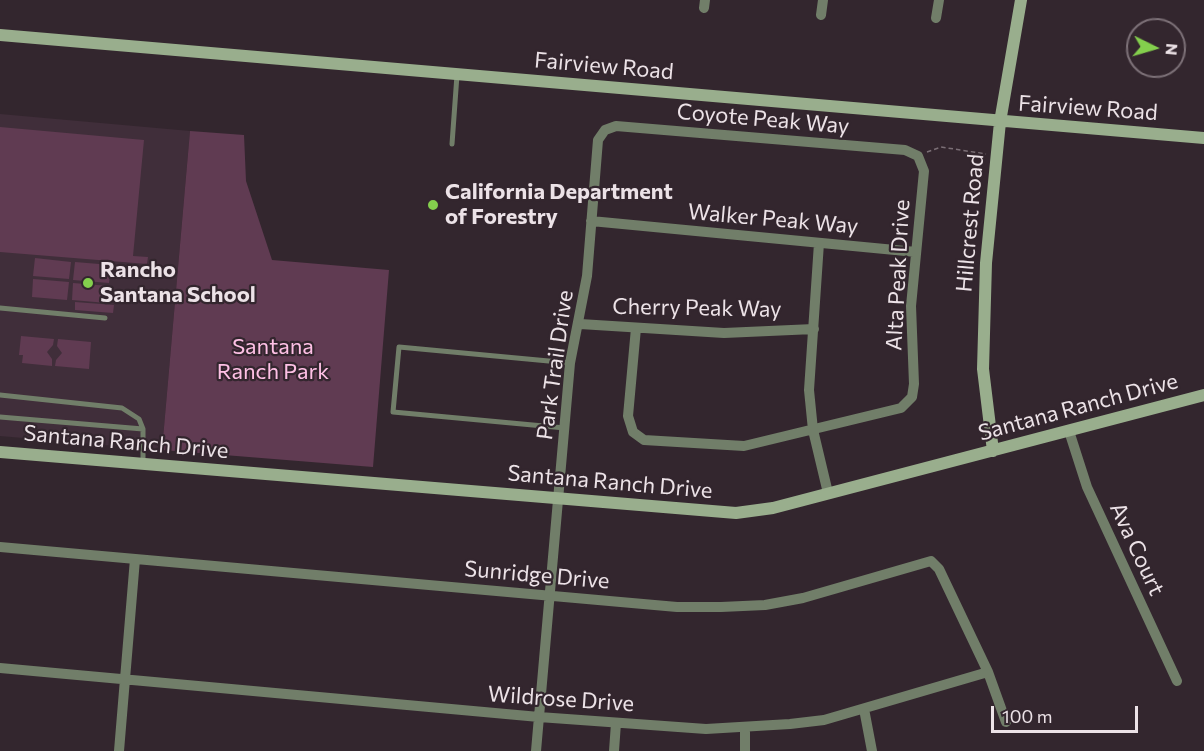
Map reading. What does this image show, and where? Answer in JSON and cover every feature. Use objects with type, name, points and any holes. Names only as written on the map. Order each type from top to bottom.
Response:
[{"type":"street","points":[[821,15],[823,0]]},
{"type":"street","points":[[936,18],[939,0]]},
{"type":"street","name":"Hillcrest Road","points":[[993,451],[983,369],[983,316],[1000,122],[1021,0]]},
{"type":"street","name":"Fairview Road","points":[[0,34],[1204,138]]},
{"type":"street","name":"Coyote Peak Way","points":[[605,130],[616,126],[847,145],[904,150],[918,156]]},
{"type":"street","name":"Park Trail Drive","points":[[536,751],[570,363],[580,324],[598,140],[605,130]]},
{"type":"street","name":"Alta Peak Drive","points":[[813,430],[901,408],[912,397],[914,384],[911,306],[924,171],[918,156]]},
{"type":"street","name":"Walker Peak Way","points":[[591,221],[916,252]]},
{"type":"street","points":[[819,243],[809,390],[813,430],[828,494]]},
{"type":"street","name":"Cherry Peak Way","points":[[580,324],[723,333],[813,328]]},
{"type":"street","points":[[636,328],[628,416],[633,432],[644,440],[744,446],[813,430]]},
{"type":"street","name":"Santana Ranch Drive","points":[[0,452],[736,513],[774,508],[1204,395]]},
{"type":"street","name":"Ava Court","points":[[1069,431],[1087,487],[1177,681]]},
{"type":"street","name":"Sunridge Drive","points":[[0,547],[677,607],[765,605],[803,598],[931,561],[939,569],[988,672]]},
{"type":"street","points":[[120,751],[135,559]]},
{"type":"street","name":"Wildrose Drive","points":[[0,668],[539,717],[706,729],[746,728],[824,720],[988,672]]},
{"type":"street","points":[[988,672],[1006,722]]},
{"type":"street","points":[[864,709],[872,751]]},
{"type":"street","points":[[614,751],[615,723]]},
{"type":"street","points":[[745,751],[746,728]]},
{"type":"lane","points":[[452,144],[457,74]]},
{"type":"lane","points":[[0,308],[105,318]]},
{"type":"lane","points":[[565,428],[393,412],[399,347],[570,363]]},
{"type":"lane","points":[[0,395],[113,405],[131,412],[139,419],[143,429],[142,464]]},
{"type":"lane","points":[[0,417],[143,429]]},
{"type":"path","points":[[918,156],[940,147],[997,156]]},
{"type":"shaded area","name":"Rancho Santana School","points":[[0,114],[190,131],[162,450],[0,436]]},
{"type":"green space","points":[[0,127],[144,140],[133,256],[148,257],[147,264],[0,252]]},
{"type":"green space","name":"Santana Ranch Park","points":[[190,131],[244,135],[246,181],[272,260],[389,270],[373,467],[162,450]]},
{"type":"green space","points":[[35,258],[71,262],[69,279],[33,276]]},
{"type":"green space","points":[[75,262],[111,265],[109,283],[73,280]]},
{"type":"green space","points":[[33,279],[69,282],[67,300],[32,297]]},
{"type":"green space","points":[[73,283],[109,286],[107,303],[72,300]]},
{"type":"green space","points":[[75,302],[114,305],[113,313],[75,310]]},
{"type":"green space","points":[[21,336],[54,339],[53,345],[47,352],[52,359],[52,366],[22,363],[23,355],[19,355]]},
{"type":"green space","points":[[58,339],[91,342],[89,369],[55,366],[56,360],[62,353],[57,346]]},
{"type":"place","name":"California Department of Forestry","points":[[433,205]]},
{"type":"place","name":"Rancho Santana School","points":[[88,283]]}]
